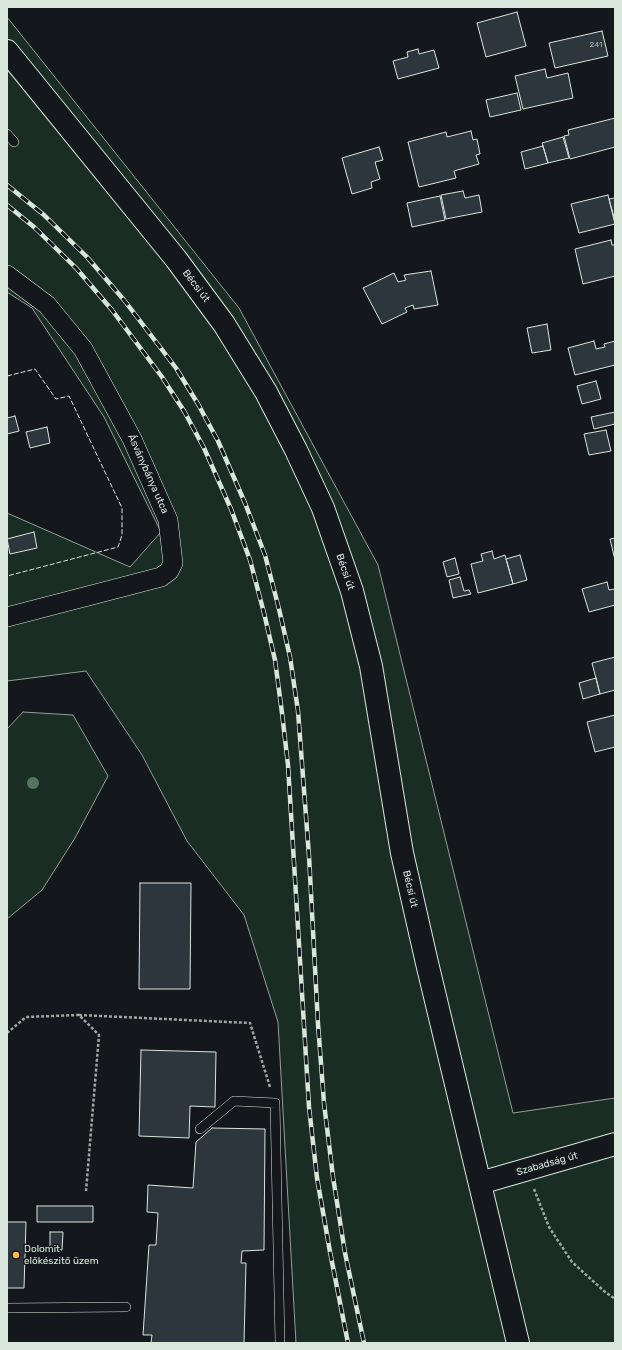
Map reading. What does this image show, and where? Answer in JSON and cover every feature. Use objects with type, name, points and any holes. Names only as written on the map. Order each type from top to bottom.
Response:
[{"type":"main road","name":"Bécsi út","points":[[7,50],[176,260],[224,324],[266,392],[296,450],[323,508],[352,592],[371,666],[402,853],[518,1343]]},
{"type":"main road","name":"Szabadság út","points":[[480,1182],[615,1144]]},
{"type":"street","name":"Ásványbánya utca","points":[[7,275],[47,305],[83,348],[132,439],[168,520],[173,563],[168,572],[161,577],[7,617]]},
{"type":"lane","points":[[7,134],[14,142]]},
{"type":"lane","points":[[200,1129],[234,1101],[275,1103],[280,1343]]},
{"type":"lane","points":[[7,1308],[126,1307]]},
{"type":"path","points":[[7,1033],[26,1018],[79,1014],[250,1023],[275,1103]]},
{"type":"path","points":[[79,1014],[99,1035],[86,1191]]},
{"type":"path","points":[[526,1170],[549,1227],[572,1262],[615,1299]]},
{"type":"green space","points":[[7,17],[239,308],[378,565],[513,1113],[615,1098],[615,1343],[296,1343],[278,1022],[244,915],[187,841],[142,755],[86,671],[7,681],[7,513],[130,567],[161,532],[104,417],[32,308],[7,292]]},
{"type":"green space","points":[[23,712],[73,715],[108,776],[75,838],[42,890],[7,919],[7,729]]},
{"type":"building","points":[[517,12],[526,46],[486,57],[477,23]]},
{"type":"building","points":[[602,31],[608,56],[555,68],[549,43]]},
{"type":"building","points":[[418,49],[419,54],[434,50],[439,68],[398,79],[393,61],[408,57],[407,52]]},
{"type":"building","points":[[545,69],[547,78],[568,73],[573,98],[523,109],[515,76]]},
{"type":"building","points":[[517,93],[521,110],[490,117],[486,100]]},
{"type":"building","points":[[615,118],[615,147],[570,159],[564,136],[569,135],[568,130]]},
{"type":"building","points":[[471,131],[473,140],[477,139],[480,154],[476,155],[479,164],[454,171],[456,178],[419,187],[408,142],[446,132],[447,137]]},
{"type":"building","points":[[563,137],[569,158],[548,163],[542,143]]},
{"type":"building","points":[[543,146],[548,163],[525,169],[521,152]]},
{"type":"building","points":[[379,147],[383,160],[375,162],[380,179],[371,182],[372,188],[352,194],[342,158]]},
{"type":"building","points":[[463,191],[465,198],[479,195],[482,212],[446,219],[441,195]]},
{"type":"building","points":[[608,195],[615,224],[579,233],[571,204]]},
{"type":"building","points":[[440,196],[445,220],[412,227],[407,203]]},
{"type":"building","points":[[615,198],[615,221],[609,199]]},
{"type":"building","points":[[611,240],[612,245],[615,245],[615,276],[583,284],[575,249]]},
{"type":"building","points":[[431,271],[438,305],[414,309],[413,305],[405,308],[407,312],[382,324],[363,288],[394,273],[398,282],[406,280],[404,275]]},
{"type":"building","points":[[547,324],[551,350],[532,353],[527,328]]},
{"type":"building","points":[[594,341],[596,349],[605,347],[604,344],[615,341],[615,365],[575,375],[568,348]]},
{"type":"building","points":[[596,381],[601,399],[582,404],[577,386]]},
{"type":"building","points":[[615,412],[615,424],[594,429],[591,417]]},
{"type":"building","points":[[15,416],[19,431],[7,434],[7,418]]},
{"type":"building","points":[[47,427],[50,443],[30,448],[26,432]]},
{"type":"building","points":[[606,430],[611,451],[589,455],[584,434]]},
{"type":"building","points":[[34,532],[37,548],[10,554],[7,539]]},
{"type":"building","points":[[615,538],[615,560],[610,539]]},
{"type":"building","points":[[492,551],[494,559],[505,555],[513,584],[478,593],[471,564],[483,561],[481,554]]},
{"type":"building","points":[[520,555],[527,580],[513,584],[506,559]]},
{"type":"building","points":[[455,558],[459,574],[447,577],[443,562]]},
{"type":"building","points":[[460,577],[464,591],[469,590],[471,594],[453,598],[449,580]]},
{"type":"building","points":[[607,582],[609,590],[615,589],[615,605],[589,612],[582,589]]},
{"type":"building","points":[[615,657],[615,690],[600,694],[592,663]]},
{"type":"building","points":[[596,678],[600,694],[583,699],[579,683]]},
{"type":"building","points":[[615,715],[615,747],[595,752],[587,722]]},
{"type":"building","points":[[140,883],[191,883],[190,989],[139,989]]},
{"type":"building","points":[[141,1050],[216,1052],[215,1107],[190,1106],[189,1138],[139,1136]]},
{"type":"building","points":[[212,1128],[265,1129],[264,1250],[242,1251],[241,1263],[246,1263],[244,1343],[151,1343],[152,1335],[143,1335],[149,1245],[156,1245],[158,1213],[147,1212],[148,1185],[193,1188],[196,1142]]},
{"type":"building","points":[[37,1206],[93,1206],[93,1222],[37,1222]]},
{"type":"building","name":"Dolomit előkészitő üzem","points":[[7,1222],[26,1222],[24,1288],[7,1288]]},
{"type":"building","points":[[50,1232],[63,1232],[62,1250],[50,1249]]},
{"type":"railway","points":[[7,185],[44,215],[87,257],[124,300],[176,368],[218,441],[245,503],[265,555],[290,657],[298,711],[309,856],[318,1024],[324,1103],[333,1177],[345,1253],[364,1343]]},
{"type":"railway","points":[[7,205],[34,227],[76,268],[112,310],[162,377],[184,411],[204,448],[231,509],[250,560],[275,660],[282,713],[288,765],[309,1107],[317,1178],[348,1343]]},
{"type":"fence","points":[[7,376],[35,369],[56,399],[69,396],[122,508],[122,535],[118,547],[7,576]]},
{"type":"place","name":"Dolomit előkészitő üzem","points":[[16,1255]]}]
